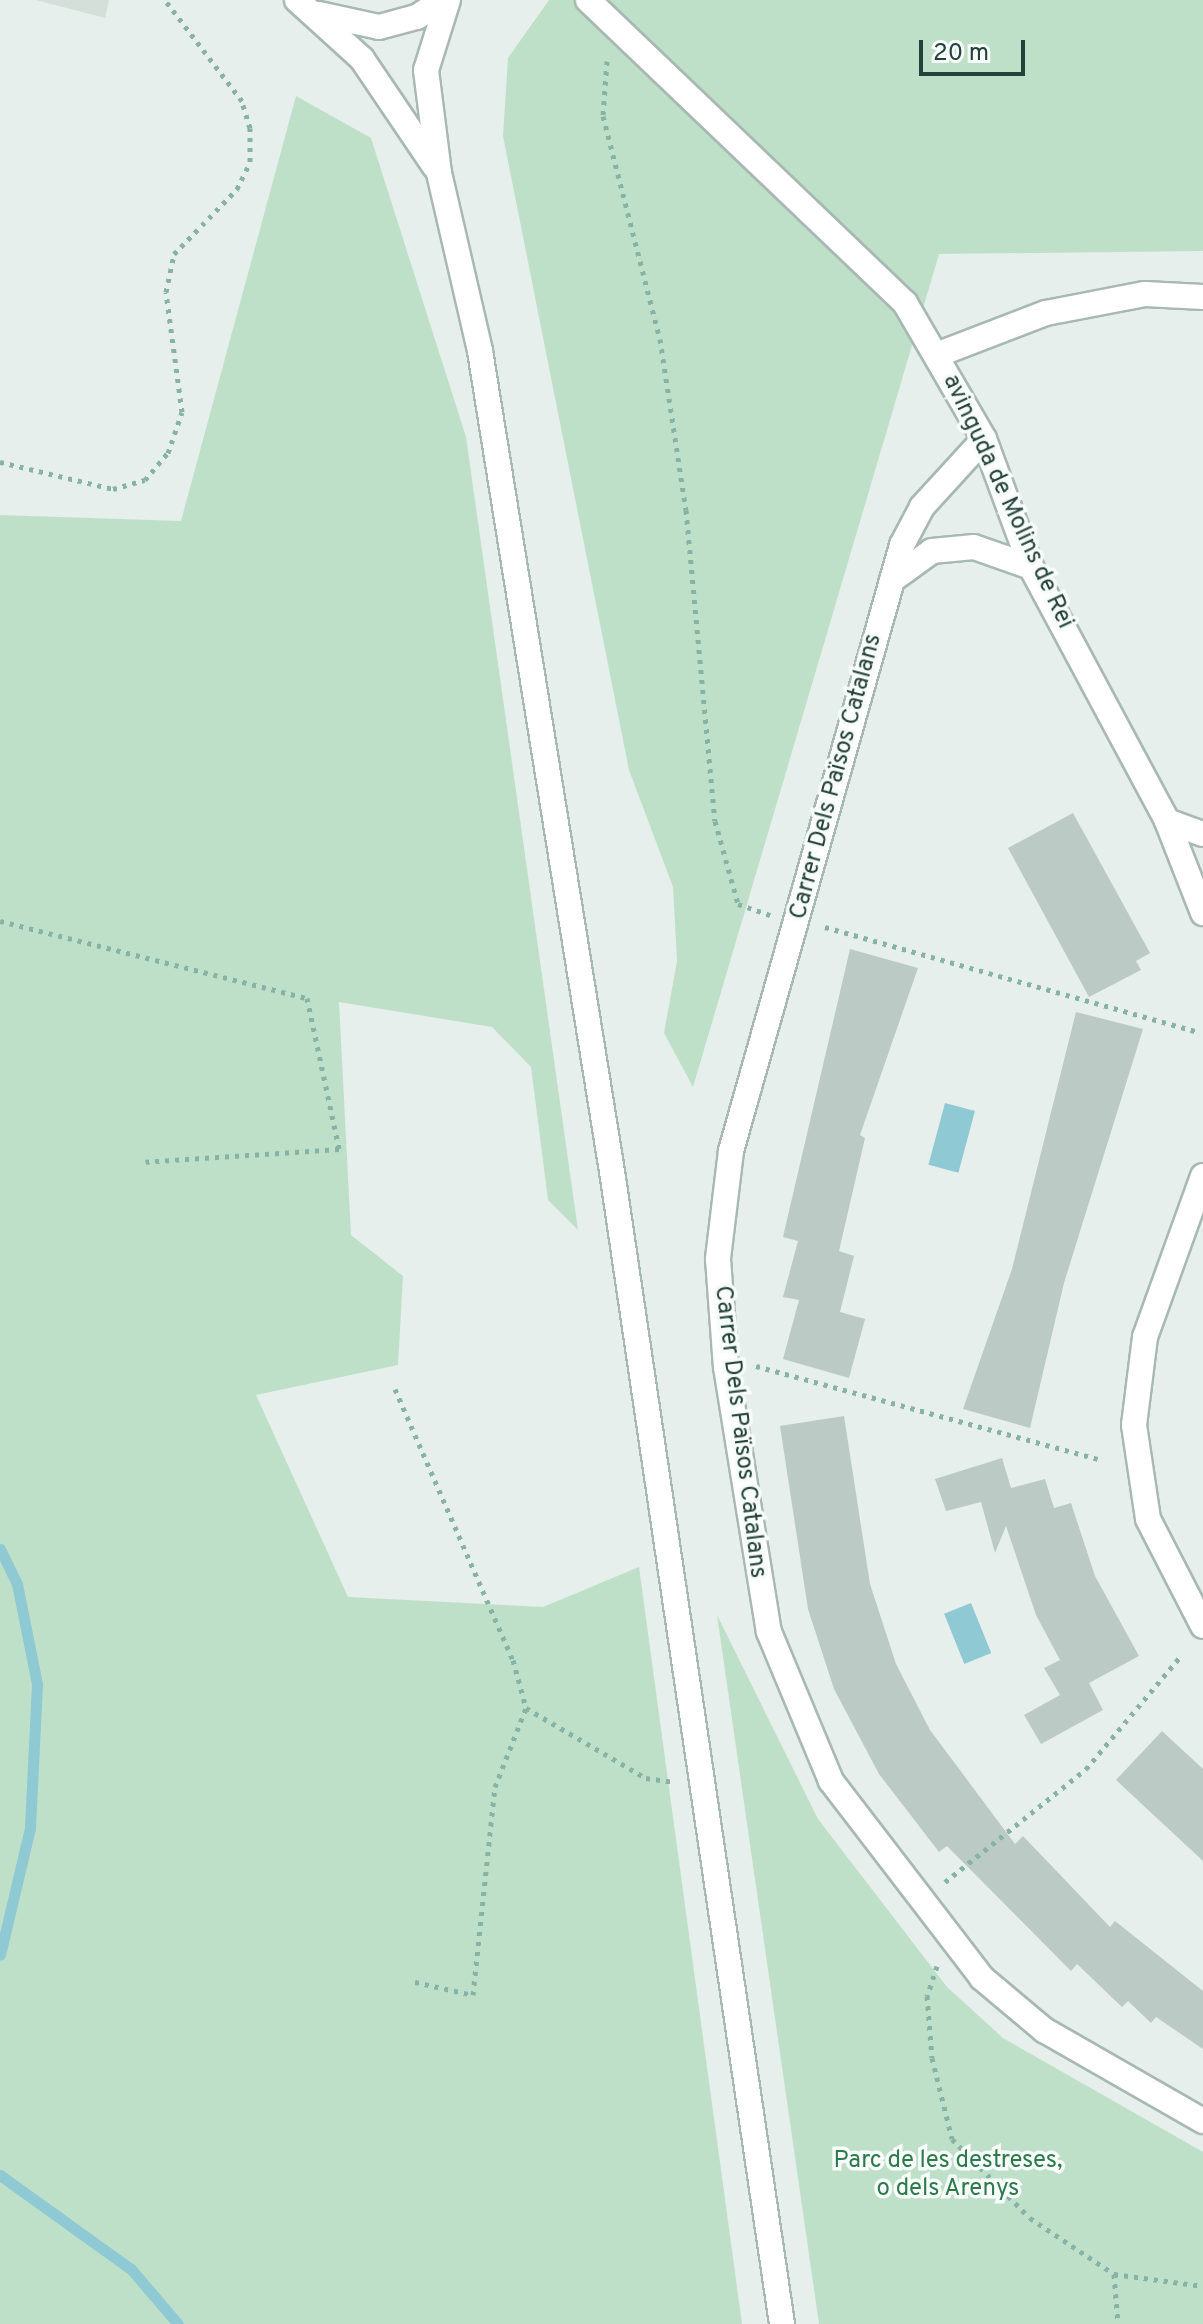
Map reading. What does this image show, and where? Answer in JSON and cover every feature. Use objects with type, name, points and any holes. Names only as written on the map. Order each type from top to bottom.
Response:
[{"type":"street","points":[[303,5],[379,27],[417,17],[445,0]]},
{"type":"street","points":[[445,0],[426,70],[439,173],[480,351],[703,1786],[782,2324]]},
{"type":"street","name":"avinguda de Molins de Rei","points":[[575,0],[593,6],[836,230],[905,303],[939,354],[984,439],[1031,567],[1167,821],[1203,913]]},
{"type":"street","points":[[303,5],[390,94],[439,173]]},
{"type":"street","points":[[939,354],[1046,313],[1145,294],[1203,297]]},
{"type":"street","name":"Carrer Dels Països Catalans","points":[[984,439],[922,507],[892,580],[723,1200],[720,1317],[754,1567],[787,1687],[831,1781],[948,1940],[1044,2030],[1203,2121]]},
{"type":"street","points":[[892,580],[932,551],[960,548],[1031,567]]},
{"type":"street","points":[[1167,821],[1203,834]]},
{"type":"street","points":[[1192,1248],[1203,1176]]},
{"type":"street","points":[[1203,1222],[1145,1337],[1134,1425],[1148,1519],[1203,1626]]},
{"type":"path","points":[[0,462],[113,489],[145,480],[168,453],[182,412],[166,292],[174,254],[237,189],[250,162],[250,128],[242,101],[165,0]]},
{"type":"path","points":[[607,61],[603,116],[660,339],[686,510],[715,821],[738,904],[764,913]]},
{"type":"path","points":[[0,921],[307,998],[339,1149],[145,1162]]},
{"type":"path","points":[[826,927],[1199,1032]]},
{"type":"path","points":[[763,1366],[1098,1459]]},
{"type":"path","points":[[395,1389],[513,1660],[526,1708],[495,1787],[473,1995],[415,1982]]},
{"type":"path","points":[[941,1885],[1086,1769],[1179,1658]]},
{"type":"path","points":[[526,1708],[646,1778],[703,1786]]},
{"type":"path","points":[[937,1966],[927,1996],[932,2058],[952,2139],[1030,2218],[1114,2274],[1203,2286]]},
{"type":"path","points":[[1114,2274],[1118,2324]]},
{"type":"shaded area","points":[[36,0],[109,0],[105,18]]},
{"type":"green space","points":[[549,0],[1203,0],[1203,251],[939,254],[693,1087],[664,1033],[677,961],[673,887],[629,770],[503,136],[508,58]]},
{"type":"green space","points":[[296,96],[371,138],[466,437],[578,1230],[548,1200],[531,1067],[492,1027],[339,1002],[351,1235],[403,1276],[398,1365],[256,1395],[348,1597],[543,1607],[639,1567],[742,2324],[0,2324],[0,515],[181,521]]},
{"type":"green space","name":"Parc de les destreses, o dels Arenys","points":[[717,1615],[818,1819],[947,1987],[1003,2038],[1203,2152],[1203,2324],[819,2324]]},
{"type":"water","points":[[945,1103],[975,1111],[958,1173],[928,1165]]},
{"type":"water","points":[[971,1603],[991,1653],[964,1664],[944,1614]]},
{"type":"building","points":[[1073,813],[1150,953],[1136,961],[1141,970],[1089,997],[1008,848]]},
{"type":"building","points":[[850,949],[918,968],[860,1135],[865,1138],[839,1251],[854,1256],[840,1312],[865,1319],[849,1378],[783,1359],[799,1300],[783,1297],[798,1241],[783,1237]]},
{"type":"building","points":[[1076,1012],[1143,1029],[1064,1283],[1030,1428],[963,1409],[1012,1269]]},
{"type":"building","points":[[844,1416],[870,1584],[896,1664],[930,1730],[1015,1844],[1023,1836],[1110,1927],[1115,1921],[1203,1991],[1203,2049],[1156,2017],[1151,2023],[1128,2001],[1122,2007],[1077,1964],[1071,1971],[947,1846],[939,1852],[879,1774],[834,1689],[808,1609],[780,1426]]},
{"type":"building","points":[[1002,1458],[1011,1488],[1045,1479],[1054,1508],[1071,1503],[1095,1576],[1139,1656],[1089,1683],[1103,1710],[1041,1744],[1024,1715],[1060,1695],[1044,1668],[1060,1660],[1036,1615],[1006,1526],[995,1553],[981,1502],[946,1511],[935,1479]]},
{"type":"building","points":[[1162,1731],[1203,1769],[1203,1861],[1116,1780]]},
{"type":"waterway","points":[[0,1549],[17,1584],[37,1684],[30,1828],[0,1955]]},
{"type":"waterway","points":[[0,2175],[131,2269],[178,2324]]}]
